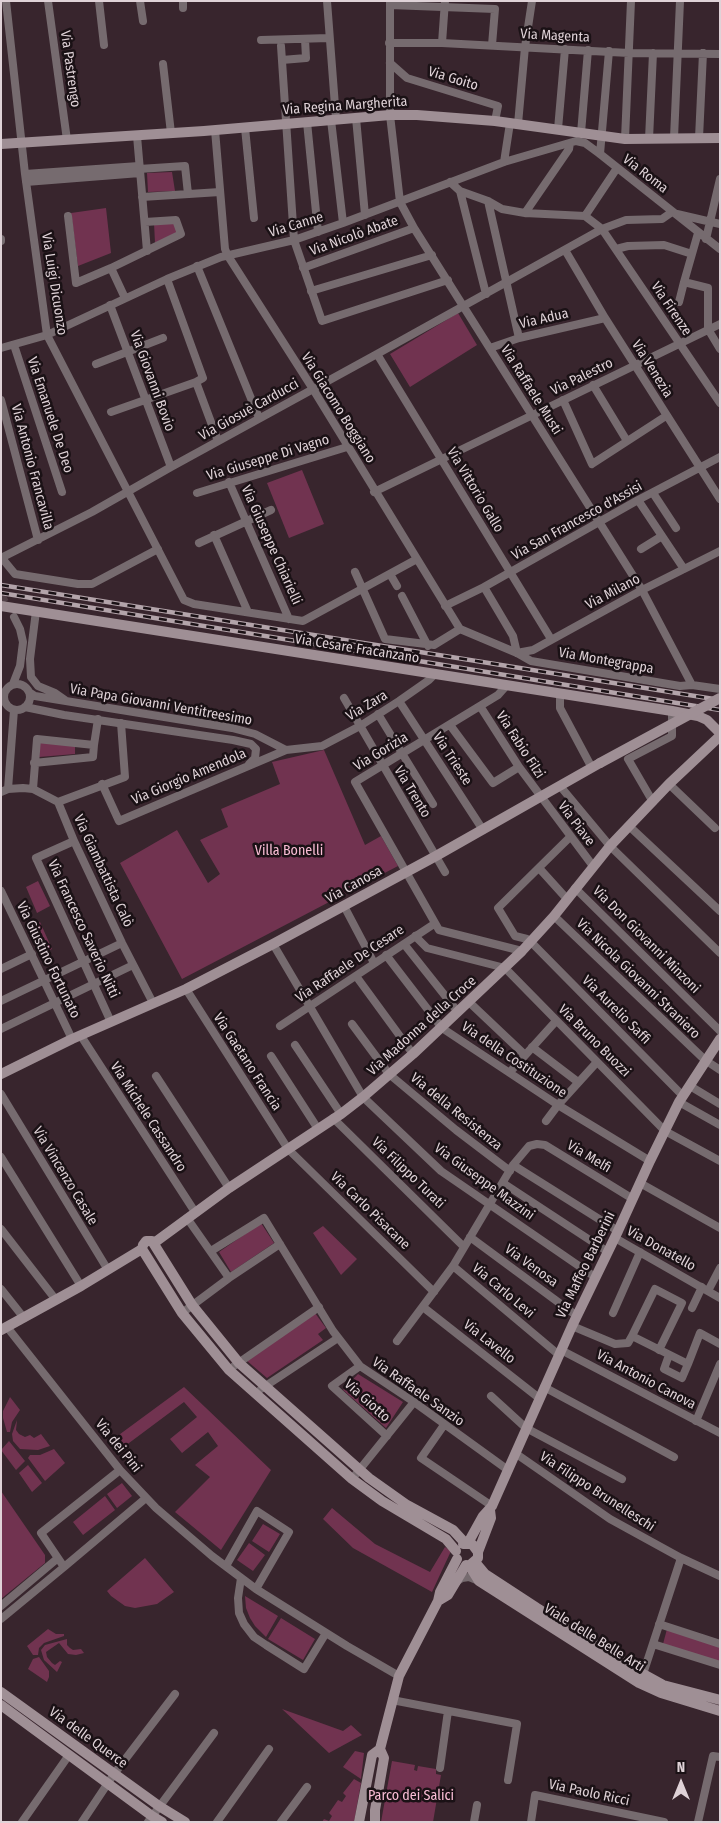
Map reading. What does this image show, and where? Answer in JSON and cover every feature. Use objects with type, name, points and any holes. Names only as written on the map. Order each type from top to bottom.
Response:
[{"type":"street","name":"Via Luigi Dicuonzo","points":[[6,1],[26,178],[47,335],[184,600],[194,604],[248,612]]},
{"type":"street","name":"Via Pastrengo","points":[[48,1],[67,140]]},
{"type":"street","points":[[99,1],[104,45]]},
{"type":"street","points":[[140,1],[143,21]]},
{"type":"street","points":[[327,1],[334,120],[343,224]]},
{"type":"street","points":[[504,162],[514,123],[532,1]]},
{"type":"street","points":[[625,139],[631,1]]},
{"type":"street","points":[[674,138],[680,1]]},
{"type":"street","points":[[400,202],[390,115],[390,3],[445,4],[495,9],[492,45]]},
{"type":"street","points":[[442,43],[445,4]]},
{"type":"street","points":[[261,40],[330,38]]},
{"type":"street","points":[[282,60],[306,58],[304,39]]},
{"type":"street","points":[[1,43],[10,42]]},
{"type":"street","name":"Via Magenta","points":[[389,43],[442,43],[653,53],[720,54]]},
{"type":"street","points":[[281,46],[294,240],[322,321],[448,280]]},
{"type":"street","points":[[558,129],[565,49]]},
{"type":"street","points":[[581,133],[588,50]]},
{"type":"street","points":[[600,154],[609,51]]},
{"type":"street","points":[[649,139],[653,53]]},
{"type":"street","points":[[699,138],[703,53]]},
{"type":"street","name":"Via Goito","points":[[390,63],[407,78],[498,106],[495,121]]},
{"type":"street","points":[[163,64],[171,134]]},
{"type":"street","name":"Via Regina Margherita","points":[[1,144],[171,134],[390,115],[417,115],[495,121],[625,139],[720,138]]},
{"type":"street","points":[[356,118],[365,215]]},
{"type":"street","points":[[308,122],[318,232]]},
{"type":"street","points":[[245,128],[254,218]]},
{"type":"street","name":"Via Giacomo Boggiano","points":[[215,130],[225,249],[228,256],[460,629]]},
{"type":"street","points":[[137,136],[147,251]]},
{"type":"street","name":"Via Canne","points":[[1,348],[47,335],[198,266],[228,256],[294,240],[343,224],[504,162],[576,141],[585,143],[600,154]]},
{"type":"street","points":[[524,212],[568,149],[570,143]]},
{"type":"street","name":"Via Roma","points":[[600,154],[698,234],[720,249]]},
{"type":"street","points":[[26,178],[185,166],[188,194]]},
{"type":"street","points":[[450,182],[460,191],[488,201],[502,209],[585,216],[617,168]]},
{"type":"street","points":[[706,239],[720,179]]},
{"type":"street","points":[[460,191],[486,294]]},
{"type":"street","points":[[142,197],[220,192]]},
{"type":"street","points":[[488,201],[519,338]]},
{"type":"street","name":"Via Raffaele Musti","points":[[400,202],[414,228],[642,590],[692,685]]},
{"type":"street","name":"Via Roma","points":[[674,213],[720,224]]},
{"type":"street","name":"Via Giosuè Carducci","points":[[2,558],[92,512],[128,490],[602,229],[626,220],[662,219],[674,213]]},
{"type":"street","points":[[68,216],[76,283],[181,234],[176,220],[145,222]]},
{"type":"street","name":"Via Firenze","points":[[585,216],[602,229],[720,403]]},
{"type":"street","name":"Via Nicolò Abate","points":[[303,268],[414,228]]},
{"type":"street","points":[[679,302],[698,234]]},
{"type":"street","points":[[616,249],[628,246],[664,246],[692,254]]},
{"type":"street","name":"Via Venezia","points":[[565,250],[666,416],[720,499]]},
{"type":"street","points":[[311,291],[432,255]]},
{"type":"street","points":[[198,266],[259,418]]},
{"type":"street","points":[[111,268],[125,298]]},
{"type":"street","points":[[111,412],[203,378],[167,279]]},
{"type":"street","points":[[684,282],[708,288],[708,329],[720,349]]},
{"type":"street","name":"Via Giovanni Bovio","points":[[110,305],[171,467]]},
{"type":"street","name":"Via Adua","points":[[490,348],[519,338],[605,318]]},
{"type":"street","name":"Via Palestro","points":[[374,492],[679,342],[720,324]]},
{"type":"street","points":[[96,364],[163,338]]},
{"type":"street","name":"Via Emanuele De Deo","points":[[14,345],[62,492]]},
{"type":"street","name":"Via Vittorio Gallo","points":[[378,354],[551,639]]},
{"type":"street","points":[[196,382],[218,441]]},
{"type":"street","points":[[594,385],[627,441]]},
{"type":"street","name":"Via Antonio Francavilla","points":[[1,400],[38,540]]},
{"type":"street","points":[[563,400],[592,464],[666,416]]},
{"type":"street","name":"Via Giuseppe Di Vagno","points":[[197,493],[348,447]]},
{"type":"street","name":"Via San Francesco d'Assisi","points":[[445,606],[510,573],[638,500],[720,457]]},
{"type":"street","name":"Via Giuseppe Chiarielli","points":[[229,482],[289,619]]},
{"type":"street","points":[[653,493],[676,528]]},
{"type":"street","points":[[638,500],[684,569]]},
{"type":"street","points":[[199,543],[271,510]]},
{"type":"street","points":[[214,536],[248,612],[303,621],[417,559]]},
{"type":"street","points":[[641,550],[662,536]]},
{"type":"street","points":[[2,558],[15,574],[78,584],[92,584],[158,549]]},
{"type":"street","name":"Via Milano","points":[[517,653],[533,650],[642,590],[720,551]]},
{"type":"street","points":[[355,572],[385,639],[428,646],[434,645],[460,629],[517,653]]},
{"type":"street","points":[[390,574],[397,586]]},
{"type":"street","points":[[484,587],[513,636],[517,653]]},
{"type":"street","points":[[402,596],[428,646]]},
{"type":"street","name":"Via Cesare Fracanzano","points":[[1,606],[672,711],[698,716],[707,720],[720,735]]},
{"type":"street","points":[[36,611],[30,659],[31,677],[38,686],[55,693],[66,701]]},
{"type":"street","points":[[14,617],[20,629],[23,642],[20,666],[30,700],[26,707],[14,710],[3,703],[3,695],[20,666]]},
{"type":"street","name":"Via Montegrappa","points":[[517,653],[531,661],[680,686],[692,685],[720,689]]},
{"type":"street","name":"Via Zara","points":[[309,748],[322,746],[360,726],[429,680],[434,674]]},
{"type":"street","points":[[7,687],[21,684],[27,689]]},
{"type":"street","name":"Via Gorizia","points":[[405,872],[355,782],[498,695],[506,686]]},
{"type":"street","name":"Via Papa Giovanni Ventitreesimo","points":[[27,689],[35,696],[232,728],[255,734],[286,750]]},
{"type":"street","points":[[560,693],[560,708],[596,765]]},
{"type":"street","name":"Via Trento","points":[[344,698],[445,872]]},
{"type":"street","name":"Via Canosa","points":[[1,1074],[76,1037],[186,989],[273,944],[436,856],[715,700]]},
{"type":"street","name":"Via Trieste","points":[[399,701],[483,830]]},
{"type":"street","name":"Via Fabio Filzi","points":[[480,706],[540,797]]},
{"type":"street","name":"Via Papa Giovanni Ventitreesimo","points":[[26,707],[64,715],[121,722],[251,744],[256,749],[255,758],[249,766]]},
{"type":"street","points":[[4,790],[14,710]]},
{"type":"street","points":[[653,802],[628,759],[672,736],[672,711]]},
{"type":"street","points":[[378,714],[433,804]]},
{"type":"street","points":[[34,763],[93,757],[98,719]]},
{"type":"street","points":[[58,802],[125,776],[121,722]]},
{"type":"street","points":[[450,725],[493,783],[519,767]]},
{"type":"street","name":"Via Madonna della Croce","points":[[4,1328],[149,1248],[229,1188],[363,1097],[442,1028],[522,952],[554,916],[610,846],[669,784],[720,735]]},
{"type":"street","points":[[33,789],[37,739],[94,745]]},
{"type":"street","name":"Via Giorgio Amendola","points":[[102,784],[119,822],[286,750],[309,748]]},
{"type":"street","points":[[669,784],[715,828]]},
{"type":"street","points":[[560,786],[610,846],[720,953]]},
{"type":"street","name":"Via Giambattista Calò","points":[[4,790],[33,789],[58,802],[74,841],[122,943],[153,1003]]},
{"type":"street","name":"Via Piave","points":[[540,797],[593,866]]},
{"type":"street","points":[[629,826],[720,911]]},
{"type":"street","points":[[567,899],[539,868],[570,837]]},
{"type":"street","name":"Via Francesco Saverio Nitti","points":[[74,841],[36,858],[112,1022]]},
{"type":"street","name":"Via Aurelio Saffi","points":[[539,868],[498,908],[515,936],[527,940],[681,1099],[720,1125]]},
{"type":"street","points":[[405,872],[439,930],[522,952]]},
{"type":"street","name":"Via Don Giovanni Minzoni","points":[[575,888],[720,1031]]},
{"type":"street","name":"Via Giustino Fortunato","points":[[1,892],[55,1002],[76,1037]]},
{"type":"street","points":[[344,906],[374,963]]},
{"type":"street","name":"Via Nicola Giovanni Straniero","points":[[554,916],[705,1060],[720,1070]]},
{"type":"street","name":"Via Raffaele De Cesare","points":[[280,1026],[434,924]]},
{"type":"street","points":[[415,936],[427,948],[506,968]]},
{"type":"street","points":[[1,1000],[122,943]]},
{"type":"street","name":"Via Giuseppe Mazzini","points":[[273,944],[363,1097],[441,1171],[595,1277]]},
{"type":"street","points":[[404,944],[458,1012]]},
{"type":"street","points":[[1,969],[32,954]]},
{"type":"street","name":"Via della Costituzione","points":[[386,955],[442,1028],[558,1105],[650,1161]]},
{"type":"street","points":[[1,1029],[133,964]]},
{"type":"street","name":"Via Bruno Buozzi","points":[[506,968],[665,1130],[720,1161]]},
{"type":"street","points":[[356,976],[413,1054]]},
{"type":"street","name":"Via Gaetano Francia","points":[[186,989],[288,1148]]},
{"type":"street","points":[[469,1002],[525,1055]]},
{"type":"street","points":[[510,1072],[556,1021]]},
{"type":"street","name":"Via della Resistenza","points":[[352,1024],[389,1074],[456,1130],[511,1168],[617,1235]]},
{"type":"street","name":"Via Michele Cassandro","points":[[76,1037],[191,1215],[229,1278]]},
{"type":"street","name":"Via Maffeo Barberini","points":[[467,1559],[458,1547],[467,1543],[483,1516],[491,1508],[560,1352],[617,1235],[665,1130],[681,1099],[720,1039]]},
{"type":"street","name":"Via Filippo Turati","points":[[295,1046],[337,1116],[464,1247]]},
{"type":"street","points":[[532,1047],[578,1082]]},
{"type":"street","points":[[271,1056],[318,1129]]},
{"type":"street","points":[[546,1121],[597,1062]]},
{"type":"street","points":[[156,1076],[229,1188]]},
{"type":"street","points":[[690,1086],[720,1104]]},
{"type":"street","name":"Via Vincenzo Casale","points":[[1,1094],[108,1270]]},
{"type":"street","name":"Via Melfi","points":[[511,1168],[529,1146],[545,1145],[633,1199]]},
{"type":"street","name":"Via Carlo Pisacane","points":[[288,1148],[434,1292]]},
{"type":"street","points":[[1,1157],[81,1286]]},
{"type":"street","points":[[397,1341],[453,1266],[511,1168]]},
{"type":"street","points":[[503,1183],[608,1252]]},
{"type":"street","points":[[640,1183],[720,1228]]},
{"type":"street","name":"Via Raffaele Sanzio","points":[[211,1251],[264,1218],[338,1338],[360,1366],[414,1402],[508,1470]]},
{"type":"street","points":[[1,1229],[56,1300]]},
{"type":"street","name":"Via Donatello","points":[[617,1235],[640,1252],[720,1298]]},
{"type":"street","name":"Via Venosa","points":[[470,1237],[577,1316]]},
{"type":"street","points":[[182,1313],[229,1278],[280,1244]]},
{"type":"street","points":[[149,1248],[238,1363],[359,1470],[407,1505],[453,1530],[467,1543],[476,1548],[467,1559]]},
{"type":"street","name":"Viale delle Belle Arti","points":[[149,1248],[182,1313],[229,1370],[352,1479],[382,1501],[446,1539],[485,1574],[642,1674],[663,1685],[720,1700]]},
{"type":"street","points":[[613,1313],[640,1252]]},
{"type":"street","name":"Via Carlo Levi","points":[[453,1266],[560,1352]]},
{"type":"street","points":[[692,1308],[720,1268]]},
{"type":"street","points":[[1,1289],[24,1318]]},
{"type":"street","points":[[572,1326],[615,1344],[628,1343],[655,1289],[682,1303],[659,1350]]},
{"type":"street","points":[[229,1370],[319,1307]]},
{"type":"street","name":"Via Lavello","points":[[423,1307],[539,1398]]},
{"type":"street","name":"Via dei Pini","points":[[4,1328],[120,1470],[146,1498],[256,1589],[399,1676]]},
{"type":"street","points":[[669,1355],[664,1369],[682,1378],[700,1333],[720,1344]]},
{"type":"street","points":[[632,1336],[688,1364]]},
{"type":"street","points":[[256,1394],[264,1385],[338,1338]]},
{"type":"street","name":"Via Antonio Canova","points":[[560,1352],[720,1434]]},
{"type":"street","points":[[696,1421],[720,1364]]},
{"type":"street","name":"Via Giotto","points":[[360,1366],[332,1386],[387,1436]]},
{"type":"street","points":[[544,1387],[674,1457]]},
{"type":"street","points":[[491,1396],[526,1428],[622,1479]]},
{"type":"street","points":[[352,1479],[414,1402]]},
{"type":"street","points":[[444,1425],[421,1458],[491,1508]]},
{"type":"street","name":"Via Filippo Brunelleschi","points":[[516,1453],[610,1519],[681,1558],[720,1576]]},
{"type":"street","points":[[64,1567],[41,1533],[120,1470]]},
{"type":"street","points":[[1,1619],[146,1498]]},
{"type":"street","name":"Via Maffeo Barberini","points":[[438,1601],[448,1595],[491,1518],[491,1508]]},
{"type":"street","points":[[226,1566],[257,1510],[289,1532],[256,1589]]},
{"type":"street","points":[[1,1606],[58,1558]]},
{"type":"street","points":[[642,1674],[681,1558]]},
{"type":"street","name":"Via Maffeo Barberini","points":[[375,1822],[384,1758],[380,1749],[399,1676],[438,1601],[440,1592],[467,1559]]},
{"type":"street","name":"Viale delle Belle Arti","points":[[467,1559],[480,1581],[639,1682],[661,1693],[720,1710]]},
{"type":"street","points":[[242,1578],[238,1598],[239,1613],[244,1624],[254,1637],[266,1645],[304,1669],[326,1633]]},
{"type":"street","points":[[454,1582],[462,1578],[480,1581]]},
{"type":"street","points":[[659,1624],[720,1644]]},
{"type":"street","points":[[653,1644],[720,1665]]},
{"type":"street","name":"Via delle Querce","points":[[1,1692],[116,1772],[159,1806],[185,1822]]},
{"type":"street","name":"Via delle Querce","points":[[116,1772],[175,1694]]},
{"type":"street","points":[[392,1700],[517,1724],[508,1780]]},
{"type":"street","name":"Via delle Querce","points":[[1,1705],[108,1784],[150,1819],[162,1822]]},
{"type":"street","points":[[440,1768],[448,1711]]},
{"type":"street","points":[[150,1819],[214,1733]]},
{"type":"street","points":[[217,1822],[269,1749]]},
{"type":"street","name":"Via Maffeo Barberini","points":[[359,1822],[372,1755],[380,1749]]},
{"type":"street","points":[[22,1822],[69,1755]]},
{"type":"street","points":[[698,1822],[713,1756],[720,1757]]},
{"type":"street","points":[[82,1822],[116,1772]]},
{"type":"street","points":[[281,1822],[307,1787]]},
{"type":"street","name":"Via Paolo Ricci","points":[[531,1822],[535,1795],[664,1822]]},
{"type":"street","points":[[474,1822],[477,1805]]},
{"type":"green space","points":[[172,172],[175,191],[148,192],[147,173]]},
{"type":"green space","points":[[106,208],[111,253],[78,266],[71,213]]},
{"type":"green space","points":[[175,222],[177,233],[155,243],[154,223]]},
{"type":"green space","points":[[458,313],[477,345],[410,387],[390,354]]},
{"type":"green space","points":[[302,470],[324,524],[289,538],[267,483]]},
{"type":"green space","points":[[40,742],[75,746],[75,754],[39,757]]},
{"type":"green space","name":"Villa Bonelli","points":[[324,750],[365,845],[381,836],[398,866],[182,979],[120,863],[177,830],[208,883],[220,874],[200,840],[228,827],[221,809],[280,784],[272,762]]},
{"type":"green space","points":[[38,881],[50,906],[37,913],[26,887]]},
{"type":"green space","points":[[40,922],[52,949],[40,955],[28,928]]},
{"type":"green space","points":[[261,1223],[274,1243],[231,1272],[219,1252]]},
{"type":"green space","points":[[323,1226],[357,1259],[341,1275],[313,1233]]},
{"type":"green space","points":[[315,1313],[326,1328],[318,1334],[323,1340],[267,1378],[246,1360]]},
{"type":"green space","points":[[358,1374],[403,1402],[386,1428],[343,1390]]},
{"type":"green space","points":[[184,1387],[271,1470],[221,1550],[175,1512],[210,1477],[195,1465],[218,1446],[208,1432],[182,1453],[170,1439],[197,1417],[184,1402],[117,1452],[112,1440]]},
{"type":"green space","points":[[10,1397],[20,1410],[12,1422],[10,1432],[7,1432],[3,1411]]},
{"type":"green space","points":[[17,1420],[16,1430],[19,1434],[25,1437],[30,1435],[34,1438],[41,1434],[50,1446],[38,1450],[20,1449],[13,1441],[12,1434]]},
{"type":"green space","points":[[9,1441],[25,1461],[16,1470],[1,1450]]},
{"type":"green space","points":[[54,1449],[65,1463],[45,1481],[28,1458],[30,1455],[40,1455]]},
{"type":"green space","points":[[28,1465],[42,1483],[32,1492],[19,1473]]},
{"type":"green space","points":[[122,1483],[132,1496],[117,1508],[107,1494]]},
{"type":"green space","points":[[1,1491],[45,1555],[45,1563],[1,1599]]},
{"type":"green space","points":[[105,1496],[115,1510],[83,1535],[73,1522]]},
{"type":"green space","points":[[332,1508],[375,1544],[430,1572],[445,1547],[451,1551],[432,1592],[353,1548],[323,1519]]},
{"type":"green space","points":[[263,1524],[280,1534],[269,1552],[252,1541]]},
{"type":"green space","points":[[249,1543],[265,1555],[253,1571],[237,1560]]},
{"type":"green space","points":[[145,1558],[174,1592],[157,1604],[135,1608],[125,1606],[107,1591]]},
{"type":"green space","points":[[245,1596],[278,1616],[266,1637],[250,1618],[246,1608]]},
{"type":"green space","points":[[281,1618],[315,1639],[303,1660],[268,1639]]},
{"type":"green space","points":[[48,1629],[56,1634],[64,1634],[64,1636],[44,1643],[39,1648],[38,1655],[33,1655],[27,1646]]},
{"type":"green space","points":[[667,1629],[720,1646],[720,1662],[663,1644]]},
{"type":"green space","points":[[67,1639],[67,1645],[70,1648],[73,1650],[81,1649],[84,1653],[68,1654],[59,1643],[46,1652],[47,1657],[55,1665],[60,1661],[62,1662],[57,1672],[44,1660],[41,1650],[45,1645]]},
{"type":"green space","points":[[39,1657],[49,1671],[47,1682],[28,1669],[33,1659]]},
{"type":"green space","points":[[282,1709],[343,1731],[351,1725],[362,1735],[329,1753]]},
{"type":"green space","points":[[355,1751],[364,1753],[361,1779],[343,1767]]},
{"type":"green space","name":"Parco dei Salici","points":[[392,1761],[415,1765],[414,1770],[417,1771],[418,1766],[436,1769],[436,1774],[441,1775],[433,1822],[381,1822]]},
{"type":"green space","points":[[354,1779],[361,1783],[354,1822],[322,1822],[324,1819],[329,1821],[332,1816],[329,1813],[338,1800],[342,1802],[346,1796],[343,1793]]},
{"type":"tunnel","points":[[1,595],[9,609]]},
{"type":"railway","points":[[1,585],[720,700]]},
{"type":"railway","points":[[1,593],[720,710]]}]
